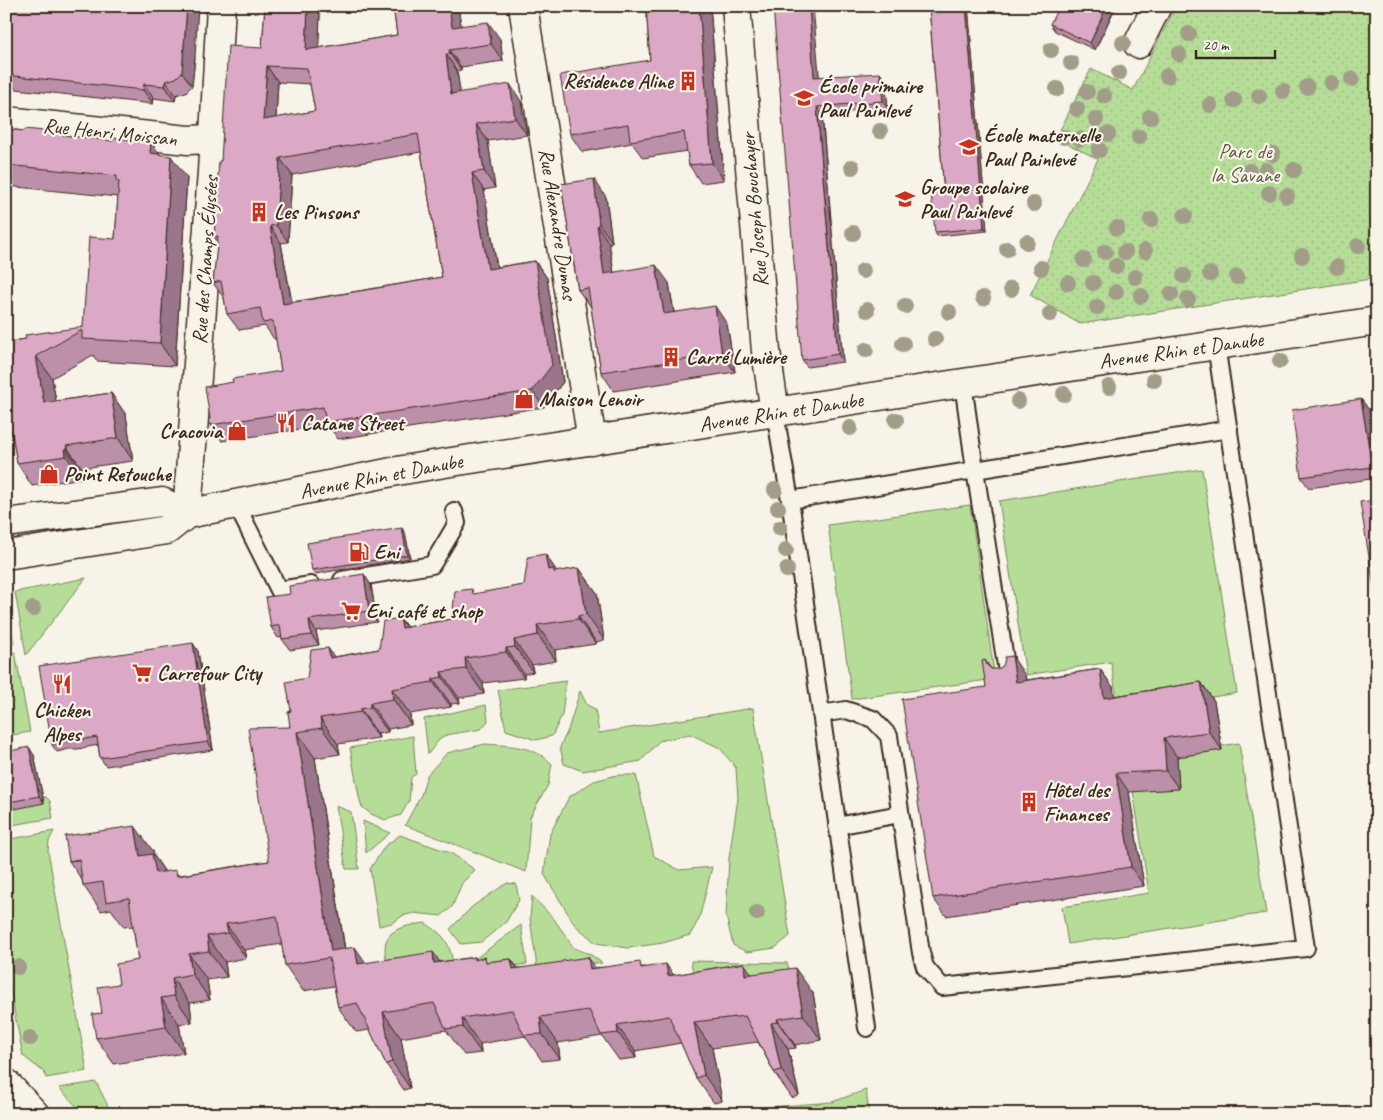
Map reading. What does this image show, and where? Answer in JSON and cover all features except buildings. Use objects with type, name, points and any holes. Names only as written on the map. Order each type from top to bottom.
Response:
[{"type":"main road","name":"Rue des Champs Élysées","points":[[188,514],[221,6]]},
{"type":"main road","name":"Rue Alexandre Dumas","points":[[523,6],[592,441]]},
{"type":"main road","name":"Rue Joseph Bouchayer","points":[[736,6],[766,351],[775,413]]},
{"type":"main road","points":[[1138,44],[1157,6]]},
{"type":"main road","name":"Rue Henri Moissan","points":[[6,121],[188,140],[213,139]]},
{"type":"main road","name":"Avenue Rhin et Danube","points":[[6,555],[167,530],[188,514],[397,472],[963,383],[1377,321]]},
{"type":"main road","points":[[6,523],[162,502],[188,514]]},
{"type":"main road","points":[[6,1083],[34,1114]]},
{"type":"lane","points":[[822,714],[846,710],[872,719],[889,736],[921,953],[925,967],[942,987],[1306,948],[1216,345]]},
{"type":"lane","points":[[963,383],[1008,678]]},
{"type":"lane","points":[[775,413],[790,500],[867,1028]]},
{"type":"lane","points":[[790,500],[1229,429]]},
{"type":"lane","points":[[236,504],[279,590],[432,565],[456,523],[454,511]]},
{"type":"lane","points":[[837,826],[900,814]]},
{"type":"green space","name":"Parc de la Savane","points":[[1176,6],[1377,6],[1377,278],[1080,324],[1030,295],[1098,159],[1056,138],[1091,69],[1133,90]]},
{"type":"green space","points":[[1202,469],[1237,693],[1144,708],[1123,738],[1111,662],[1026,675],[999,501]]},
{"type":"green space","points":[[970,505],[995,679],[852,699],[828,525]]},
{"type":"green space","points":[[86,578],[26,655],[15,592]]},
{"type":"green space","points":[[6,597],[14,644],[6,645]]},
{"type":"green space","points":[[15,652],[30,732],[6,736],[6,654]]},
{"type":"green space","points":[[566,681],[562,715],[552,736],[536,740],[506,730],[498,690]]},
{"type":"green space","points":[[580,691],[587,705],[595,709],[599,733],[753,708],[790,936],[775,948],[747,952],[733,945],[726,916],[729,858],[738,798],[736,768],[720,748],[690,734],[659,741],[641,761],[583,771],[564,764],[560,747],[568,730]]},
{"type":"green space","points":[[486,705],[488,721],[481,729],[446,735],[438,741],[428,754],[424,719]]},
{"type":"green space","points":[[413,736],[416,774],[411,777],[409,801],[401,815],[385,820],[371,814],[362,807],[350,748]]},
{"type":"green space","points":[[1239,743],[1266,913],[1068,944],[1062,907],[1149,893],[1127,752],[1158,760],[1222,750],[1221,746]]},
{"type":"green space","points":[[485,744],[512,746],[529,750],[537,753],[552,764],[548,785],[530,817],[526,872],[405,825],[421,795],[427,775],[447,753]]},
{"type":"green space","points":[[6,764],[44,803],[42,797],[46,797],[50,801],[53,818],[6,826]]},
{"type":"green space","points":[[617,775],[636,775],[654,856],[679,870],[712,867],[699,919],[690,935],[663,943],[628,948],[596,943],[575,925],[544,874],[550,834],[569,797],[594,781]]},
{"type":"green space","points":[[336,806],[351,812],[359,869],[346,869]]},
{"type":"green space","points":[[363,821],[390,833],[366,853]]},
{"type":"green space","points":[[54,831],[49,841],[48,851],[87,1071],[46,1078],[44,1072],[23,1056],[6,968],[6,840]]},
{"type":"green space","points":[[400,835],[451,853],[475,870],[462,883],[452,907],[441,916],[414,913],[402,916],[392,923],[379,926],[370,869],[385,846]]},
{"type":"green space","points":[[507,883],[516,884],[519,900],[506,922],[481,942],[461,944],[450,929],[473,906]]},
{"type":"green space","points":[[532,896],[554,919],[574,948],[590,954],[602,963],[537,967],[530,918]]},
{"type":"green space","points":[[425,923],[437,931],[447,943],[453,962],[389,973],[385,949],[389,936],[399,929]]},
{"type":"green space","points":[[521,925],[527,964],[468,973],[468,964]]},
{"type":"green space","points":[[691,961],[787,963],[795,985],[696,993]]},
{"type":"green space","points":[[96,1082],[112,1114],[84,1114],[59,1088]]},
{"type":"green space","points":[[866,1090],[869,1114],[685,1114],[832,1102]]},
{"type":"place","name":"Résidence Aline","points":[[688,81]]},
{"type":"place","name":"École primaire Paul Painlevé","points":[[804,98]]},
{"type":"place","name":"École maternelle Paul Painlevé","points":[[969,147]]},
{"type":"place","name":"Groupe scolaire Paul Painlevé","points":[[905,199]]},
{"type":"place","name":"Les Pinsons","points":[[259,212]]},
{"type":"place","name":"Carré Lumière","points":[[671,357]]},
{"type":"place","name":"Maison Lenoir","points":[[524,399]]},
{"type":"place","name":"Catane Street","points":[[286,423]]},
{"type":"place","name":"Cracovia","points":[[237,431]]},
{"type":"place","name":"Point Retouche","points":[[49,474]]},
{"type":"place","name":"Eni","points":[[359,552]]},
{"type":"place","name":"Eni café et shop","points":[[351,611]]},
{"type":"place","name":"Carrefour City","points":[[142,673]]},
{"type":"place","name":"Chicken Alpes","points":[[62,684]]},
{"type":"place","name":"Hôtel des Finances","points":[[1029,802]]}]
